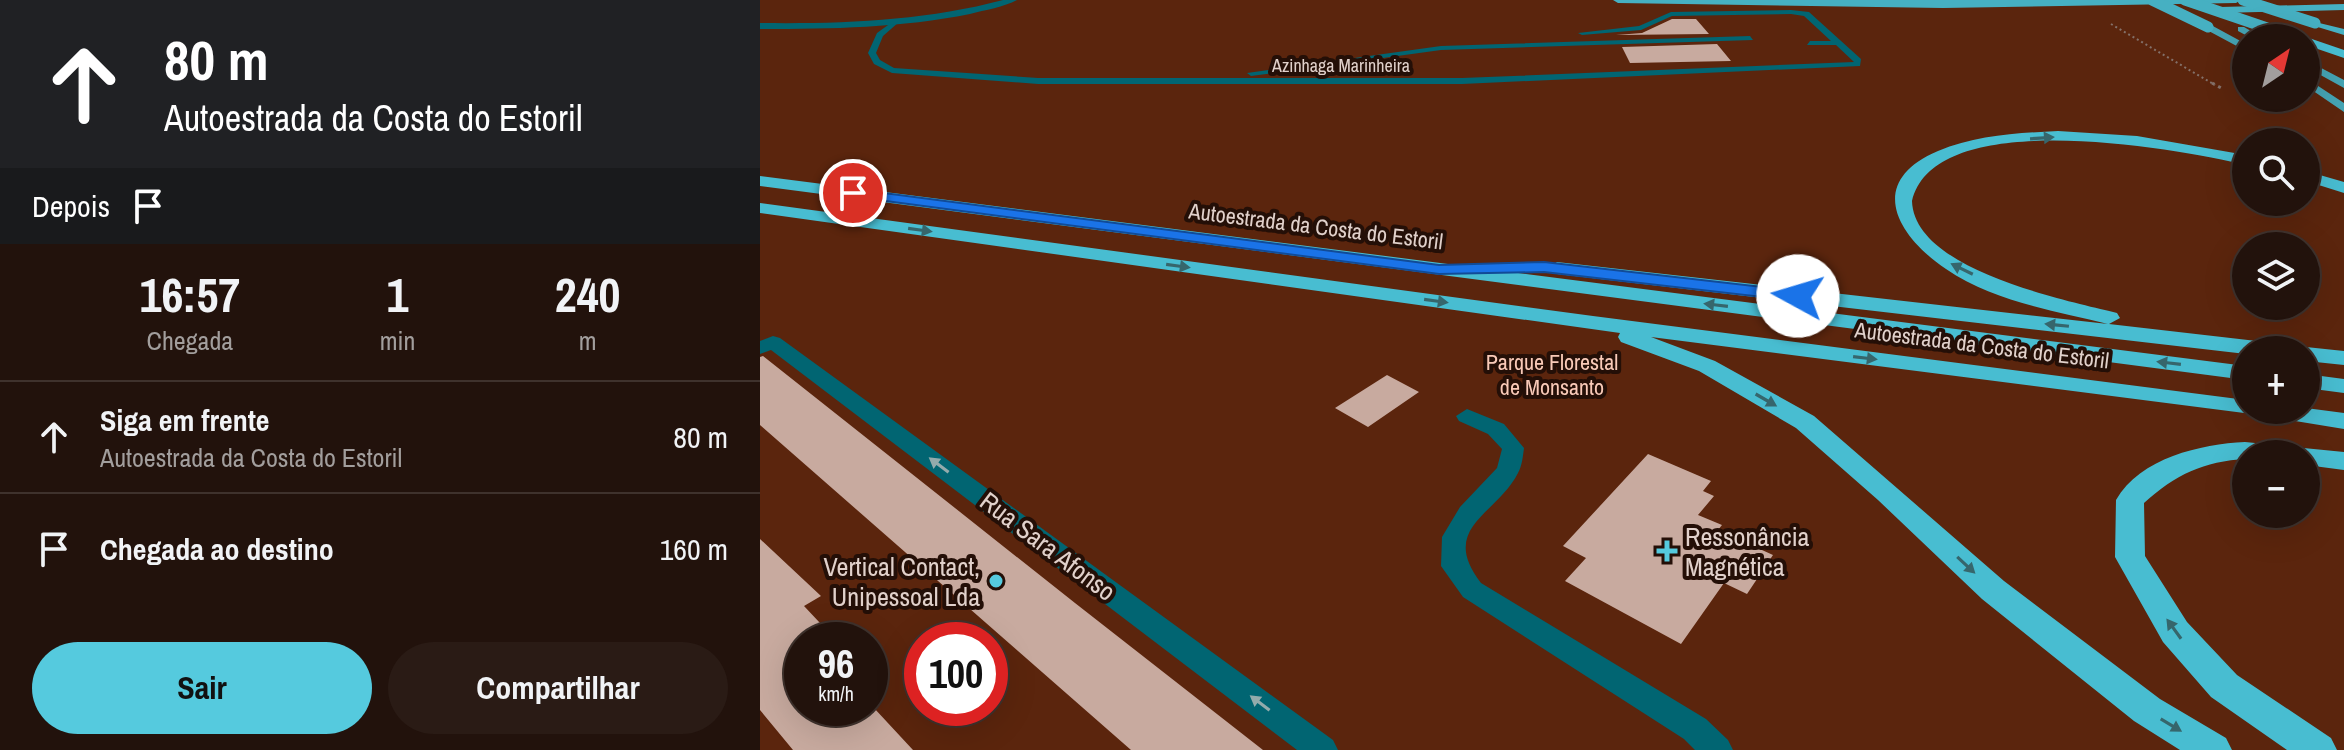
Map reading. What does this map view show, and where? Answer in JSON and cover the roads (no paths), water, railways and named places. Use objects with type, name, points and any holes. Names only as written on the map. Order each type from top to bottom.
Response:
[{"type":"highway","points":[[1618,0],[1943,5],[2080,11],[2344,7]]},
{"type":"highway","points":[[2152,0],[2208,27]]},
{"type":"highway","points":[[2182,0],[2232,25]]},
{"type":"highway","points":[[2182,0],[2255,24]]},
{"type":"highway","points":[[1943,5],[2236,0]]},
{"type":"highway","points":[[2243,0],[2344,32]]},
{"type":"highway","points":[[2320,46],[2344,54]]},
{"type":"highway","points":[[2232,158],[2132,140],[2057,136],[1997,141],[1950,152],[1932,161],[1917,173],[1906,188],[1901,204],[1907,222],[1946,262],[2033,300],[2124,322],[2232,341]]},
{"type":"highway","points":[[2320,180],[2344,188]]},
{"type":"highway","name":"Autoestrada da Costa do Estoril","points":[[760,181],[2232,371]]},
{"type":"highway","name":"Autoestrada da Costa do Estoril","points":[[760,208],[1593,323],[2232,406]]},
{"type":"highway","points":[[1439,270],[1544,267],[2232,345]]},
{"type":"highway","points":[[1593,323],[1707,366],[1805,422],[1993,590],[2147,710],[2213,750]]},
{"type":"highway","points":[[2320,355],[2344,358]]},
{"type":"highway","points":[[2320,383],[2344,386]]},
{"type":"highway","points":[[2320,418],[2344,421]]},
{"type":"highway","points":[[2232,452],[2190,458],[2155,475],[2130,500],[2130,557],[2175,632],[2224,686],[2318,750]]},
{"type":"highway","points":[[2320,458],[2344,461]]},
{"type":"main road","points":[[2208,27],[2232,40]]},
{"type":"main road","points":[[2320,71],[2344,85]]},
{"type":"main road","points":[[2320,91],[2344,108]]},
{"type":"street","points":[[760,26],[895,22],[967,12],[1013,0]]},
{"type":"street","name":"Rua Sara Afonso","points":[[767,345],[1322,750]]},
{"type":"street","points":[[1467,416],[1496,429],[1513,448],[1508,471],[1469,513],[1454,537],[1454,566],[1472,590],[1695,729],[1717,750]]},
{"type":"lane","points":[[1528,44],[1613,29],[1641,28],[1671,14],[1775,12],[1806,14],[1838,43]]},
{"type":"lane","name":"Azinhaga Marinheira","points":[[895,22],[880,35],[872,53],[877,62],[892,70],[1038,81],[1462,81],[1857,64],[1854,55],[1838,43]]},
{"type":"lane","points":[[1182,80],[1441,48],[1750,38]]},
{"type":"lane","points":[[1810,43],[1838,43]]},
{"type":"place","name":"Ressonância Magnética","points":[[1667,551]]},
{"type":"place","name":"Vertical Contact, Unipessoal Lda","points":[[996,581]]},
{"type":"park label","name":"Parque Florestal de Monsanto","points":[[1552,374]]}]
